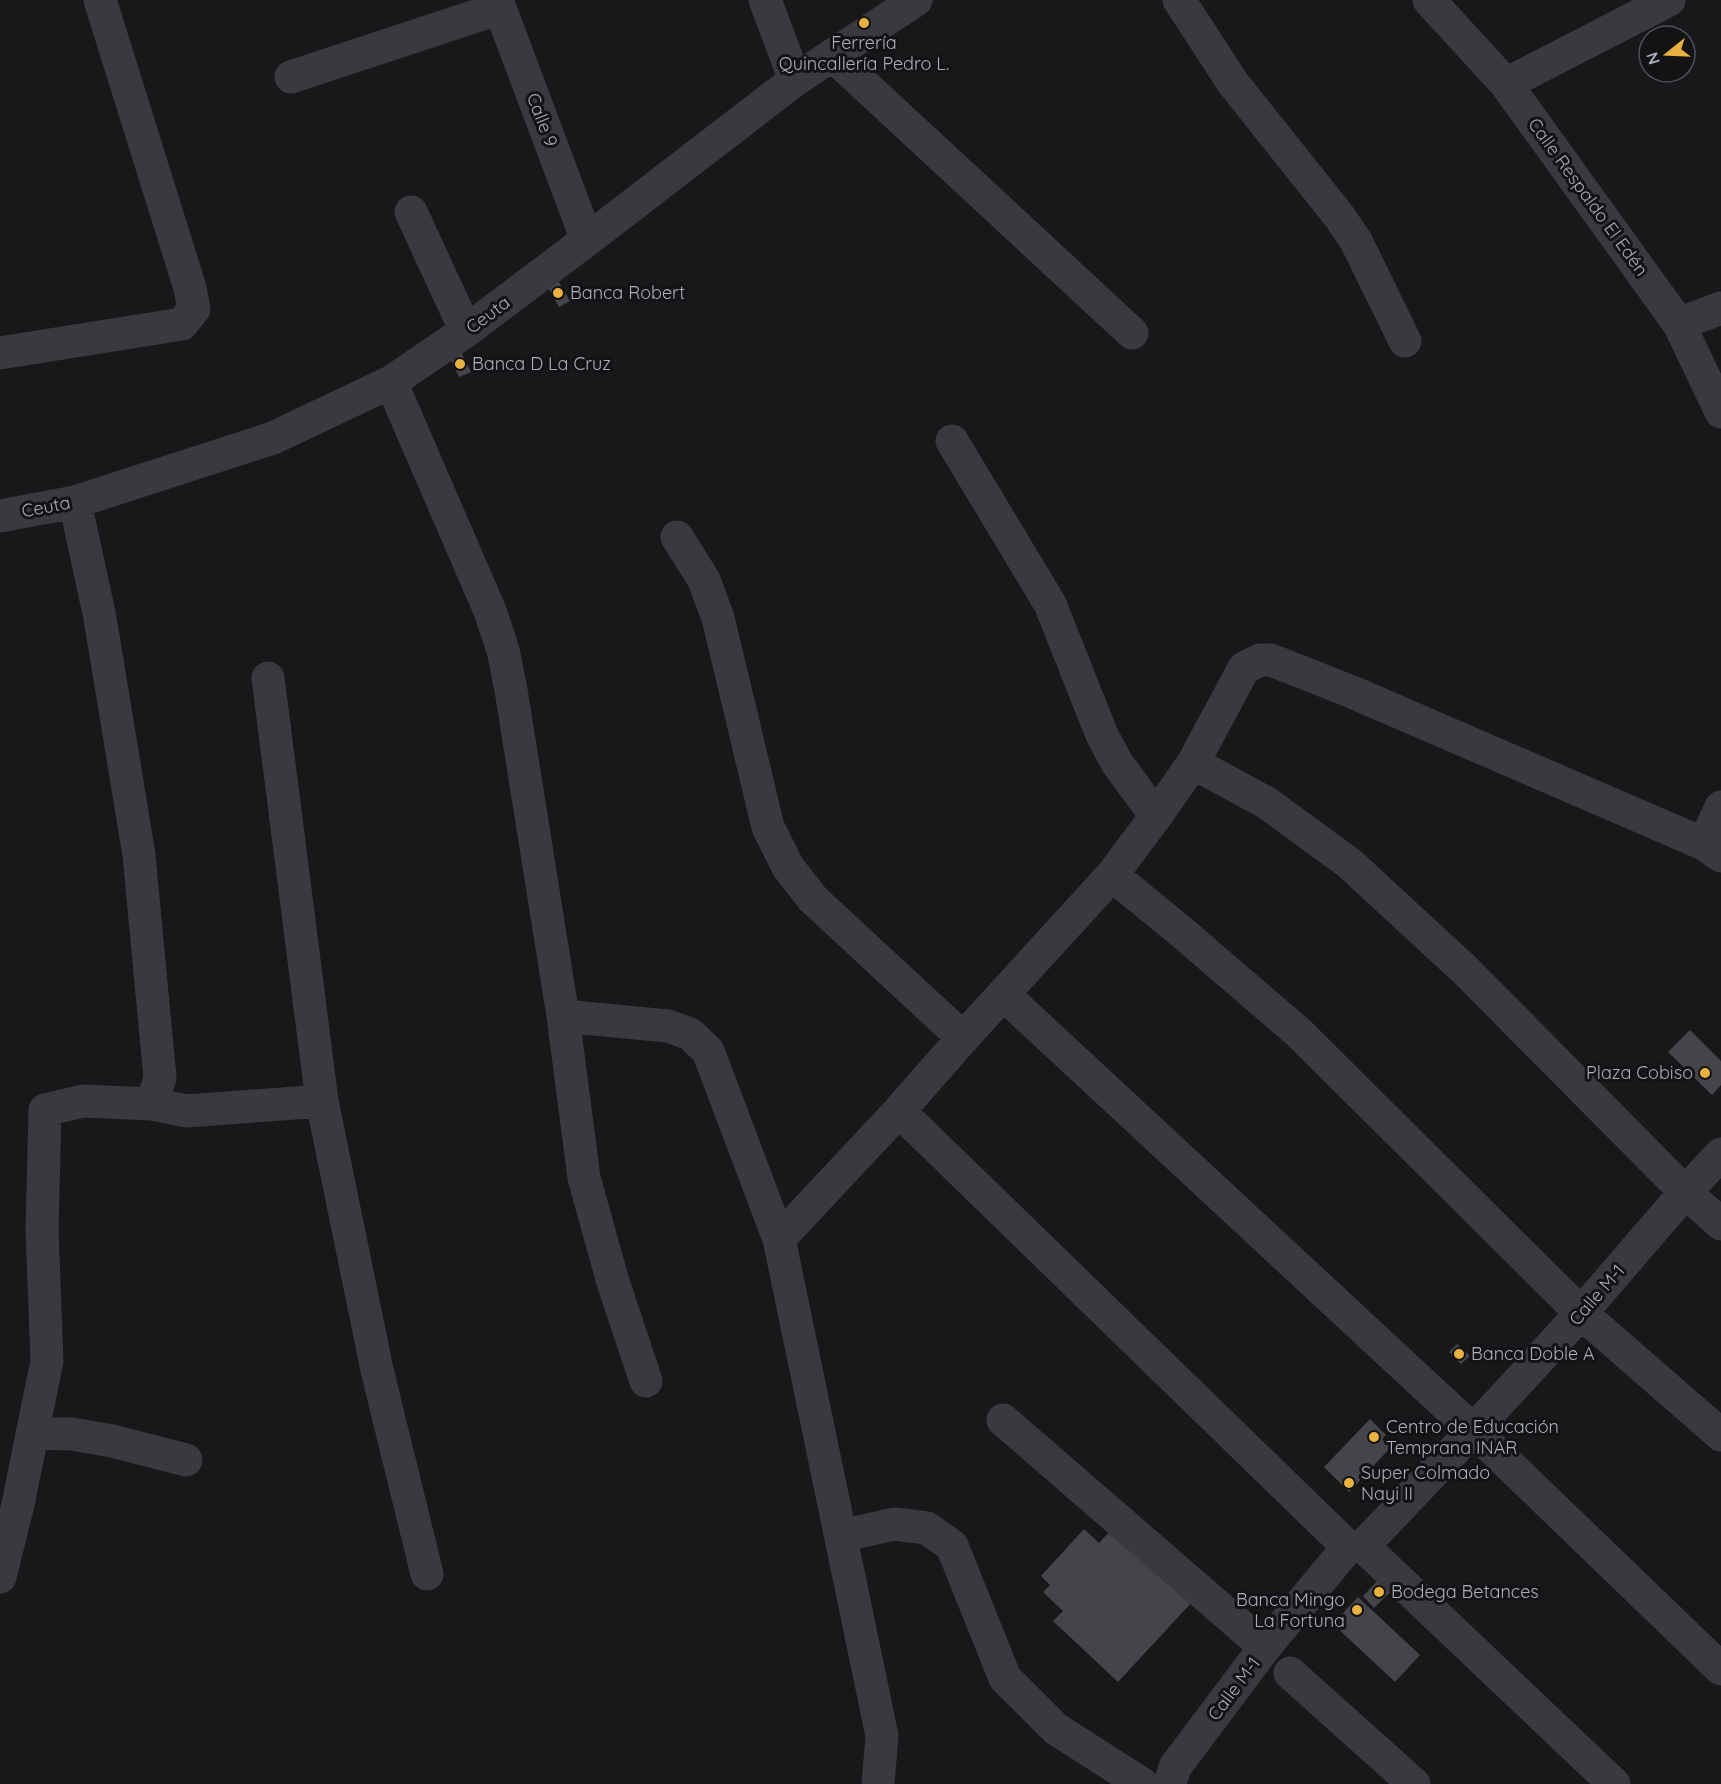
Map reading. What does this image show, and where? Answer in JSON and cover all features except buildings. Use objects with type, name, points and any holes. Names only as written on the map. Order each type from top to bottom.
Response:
[{"type":"street","points":[[0,353],[182,324],[194,309],[190,288],[100,0]]},
{"type":"street","points":[[765,0],[795,80]]},
{"type":"street","name":"Ceuta","points":[[0,516],[75,502],[273,438],[391,382],[466,331],[795,80],[916,0]]},
{"type":"street","points":[[1179,0],[1233,83],[1339,216],[1356,241],[1405,341]]},
{"type":"street","name":"Calle Respaldo El Edén","points":[[1429,0],[1506,84],[1679,324],[1721,412]]},
{"type":"street","points":[[1506,84],[1669,0]]},
{"type":"street","points":[[291,77],[498,4]]},
{"type":"street","name":"Calle 9","points":[[498,4],[587,240]]},
{"type":"street","points":[[832,55],[1132,333]]},
{"type":"street","points":[[411,212],[466,331]]},
{"type":"street","points":[[1679,324],[1721,308]]},
{"type":"street","points":[[391,382],[490,611],[503,650],[563,1016],[584,1178],[613,1282],[646,1381]]},
{"type":"street","points":[[952,441],[1050,604],[1102,735],[1117,763],[1156,816]]},
{"type":"street","points":[[75,502],[100,618],[139,855],[160,1078],[152,1104]]},
{"type":"street","points":[[677,537],[704,580],[718,618],[768,827],[788,867],[813,899],[963,1038]]},
{"type":"street","points":[[779,1239],[1112,875],[1193,763],[1244,668],[1260,660],[1271,660],[1363,697],[1712,850],[1721,807]]},
{"type":"street","points":[[268,678],[322,1101],[377,1370],[427,1574]]},
{"type":"street","points":[[1193,763],[1267,803],[1349,863],[1465,970],[1685,1192],[1721,1224]]},
{"type":"street","points":[[1112,875],[1298,1032],[1581,1313],[1721,1435]]},
{"type":"street","points":[[1003,994],[1474,1431],[1721,1669]]},
{"type":"street","points":[[563,1016],[668,1026],[690,1034],[708,1051],[779,1239],[882,1736],[878,1784]]},
{"type":"street","points":[[0,1577],[18,1504],[47,1362],[42,1230],[45,1110],[83,1101],[152,1104],[187,1111],[322,1101]]},
{"type":"street","points":[[898,1111],[1355,1547],[1614,1784]]},
{"type":"street","name":"Calle M-1","points":[[1170,1784],[1175,1767],[1265,1647],[1355,1547],[1474,1431],[1721,1154]]},
{"type":"street","points":[[1003,1420],[1265,1647]]},
{"type":"street","points":[[32,1433],[72,1434],[102,1439],[186,1460]]},
{"type":"street","points":[[841,1536],[894,1524],[927,1528],[952,1546],[1005,1678],[1056,1729],[1142,1784]]},
{"type":"street","points":[[1290,1673],[1414,1784]]},
{"type":"place","name":"Ferrería Quincallería Pedro L.","points":[[864,23]]},
{"type":"place","name":"Banca Robert","points":[[558,293]]},
{"type":"place","name":"Banca D La Cruz","points":[[460,364]]},
{"type":"place","name":"Plaza Cobiso","points":[[1705,1073]]},
{"type":"place","name":"Banca Doble A","points":[[1459,1354]]},
{"type":"place","name":"Centro de Educación Temprana INAR","points":[[1374,1437]]},
{"type":"place","name":"Super Colmado Nayi II","points":[[1349,1483]]},
{"type":"place","name":"Bodega Betances","points":[[1379,1592]]},
{"type":"place","name":"Banca Mingo La Fortuna","points":[[1357,1610]]}]
